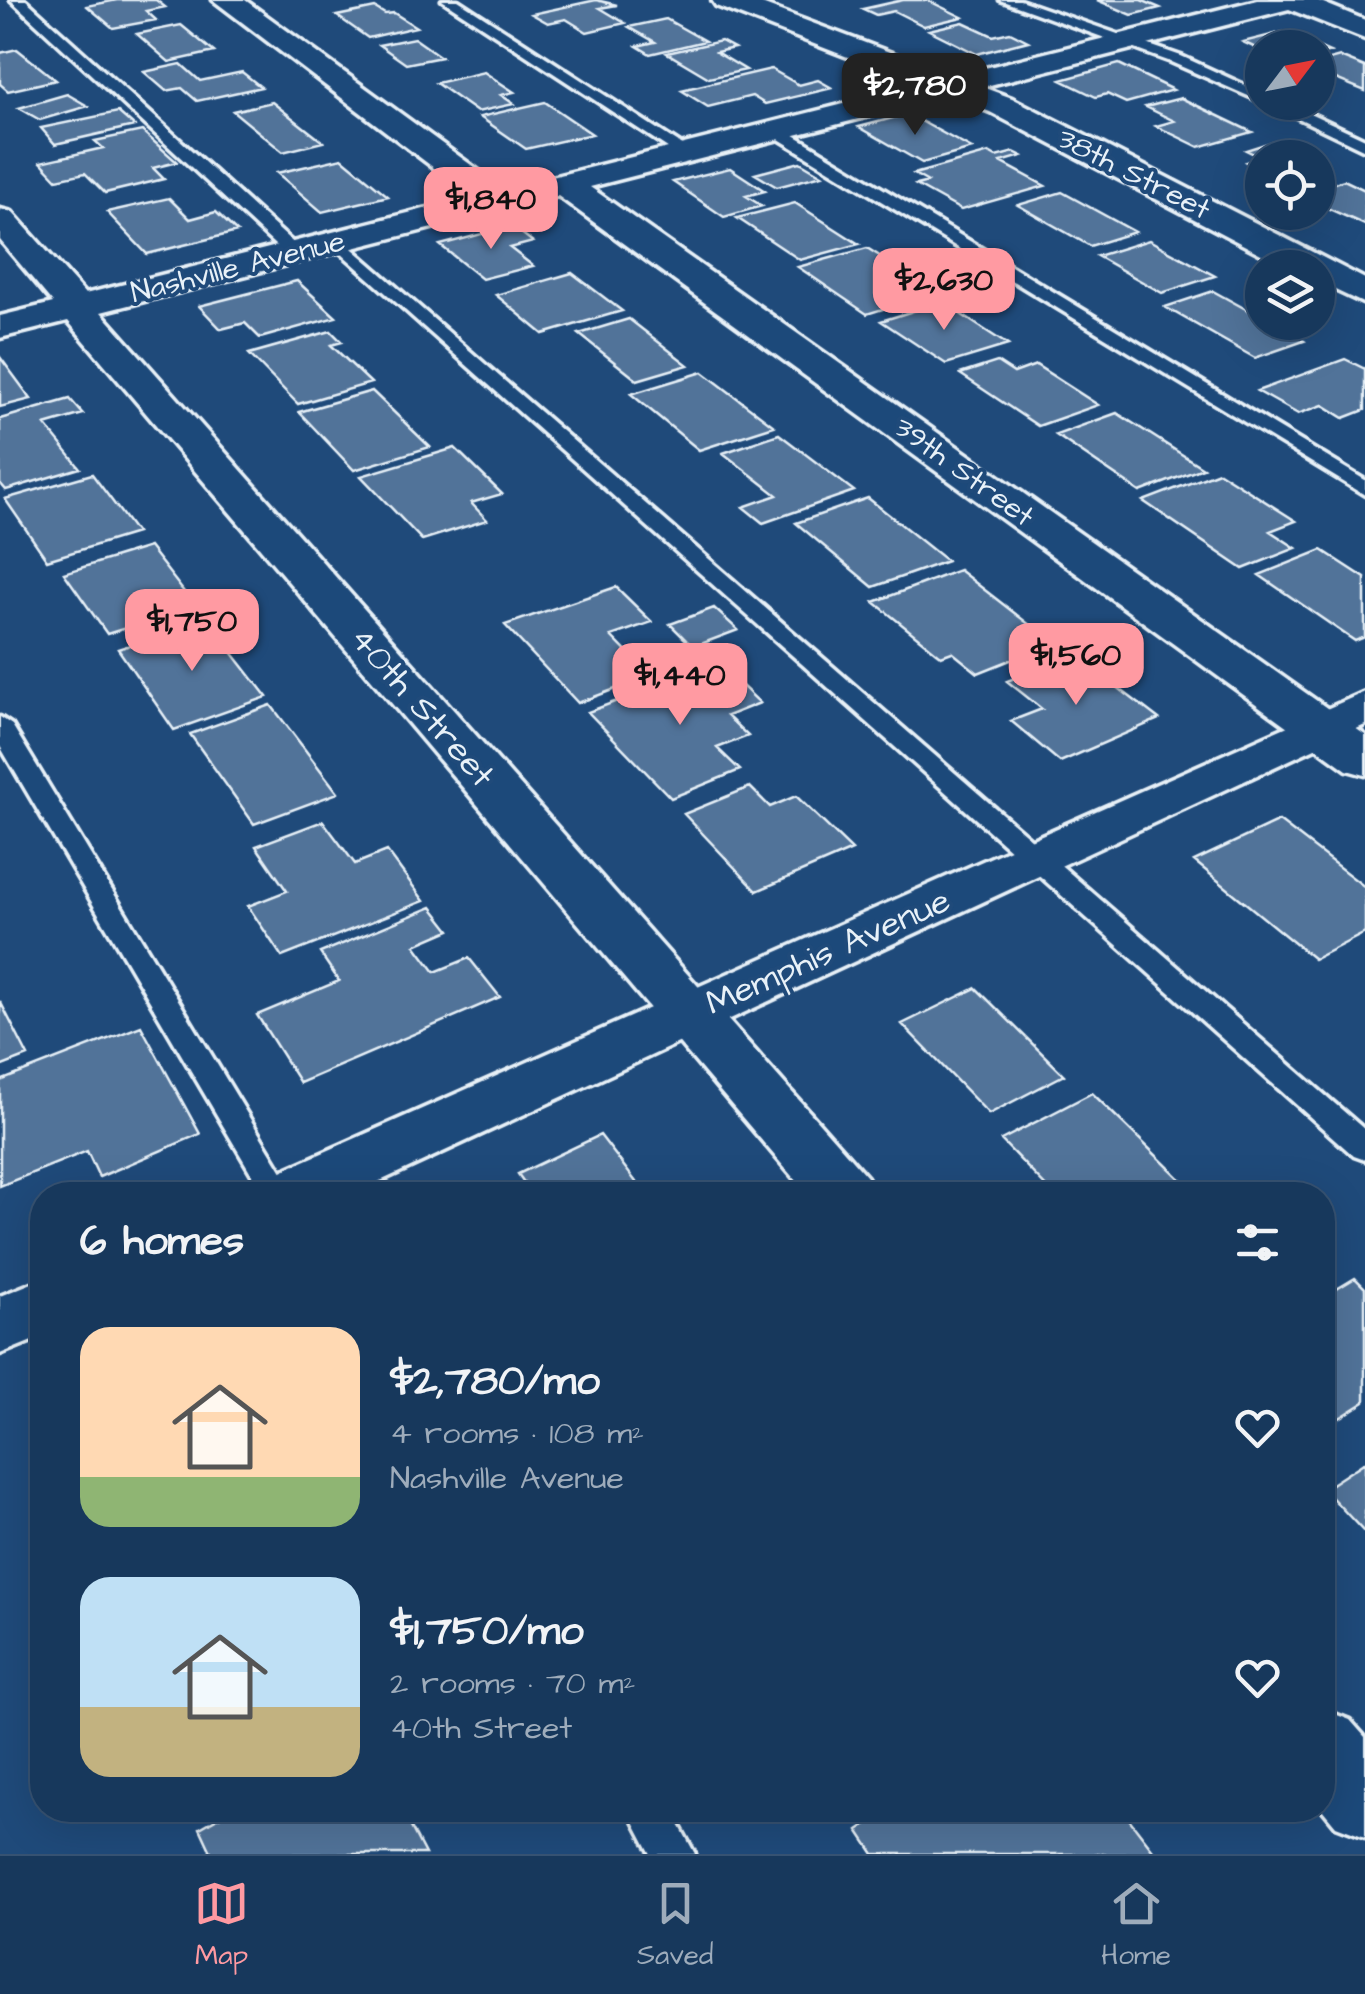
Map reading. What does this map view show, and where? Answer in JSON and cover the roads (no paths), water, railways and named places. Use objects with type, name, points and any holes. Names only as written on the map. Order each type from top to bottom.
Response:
[{"type":"street","points":[[228,0],[498,201]]},
{"type":"street","name":"38th Street","points":[[726,0],[956,85],[1281,250]]},
{"type":"street","name":"Nashville Avenue","points":[[0,327],[1279,1]]},
{"type":"street","points":[[1279,1],[1365,30]]},
{"type":"street","name":"39th Street","points":[[563,184],[1343,717],[1365,759]]},
{"type":"street","name":"40th Street","points":[[0,219],[833,1182]]},
{"type":"street","name":"38th Street","points":[[1335,277],[1365,293]]},
{"type":"street","name":"Memphis Avenue","points":[[319,1182],[1343,717]]},
{"type":"street","points":[[0,1326],[30,1312]]},
{"type":"street","points":[[1335,1763],[1365,1797]]},
{"type":"lane","points":[[18,0],[294,252]]},
{"type":"lane","points":[[450,0],[686,153]]},
{"type":"lane","points":[[1007,0],[1176,59],[1245,90]]},
{"type":"lane","points":[[1312,120],[1365,144]]},
{"type":"lane","points":[[776,130],[1365,489]]},
{"type":"lane","points":[[338,241],[1365,1148]]},
{"type":"lane","points":[[0,725],[272,1182]]},
{"type":"lane","points":[[655,1822],[674,1854]]}]
